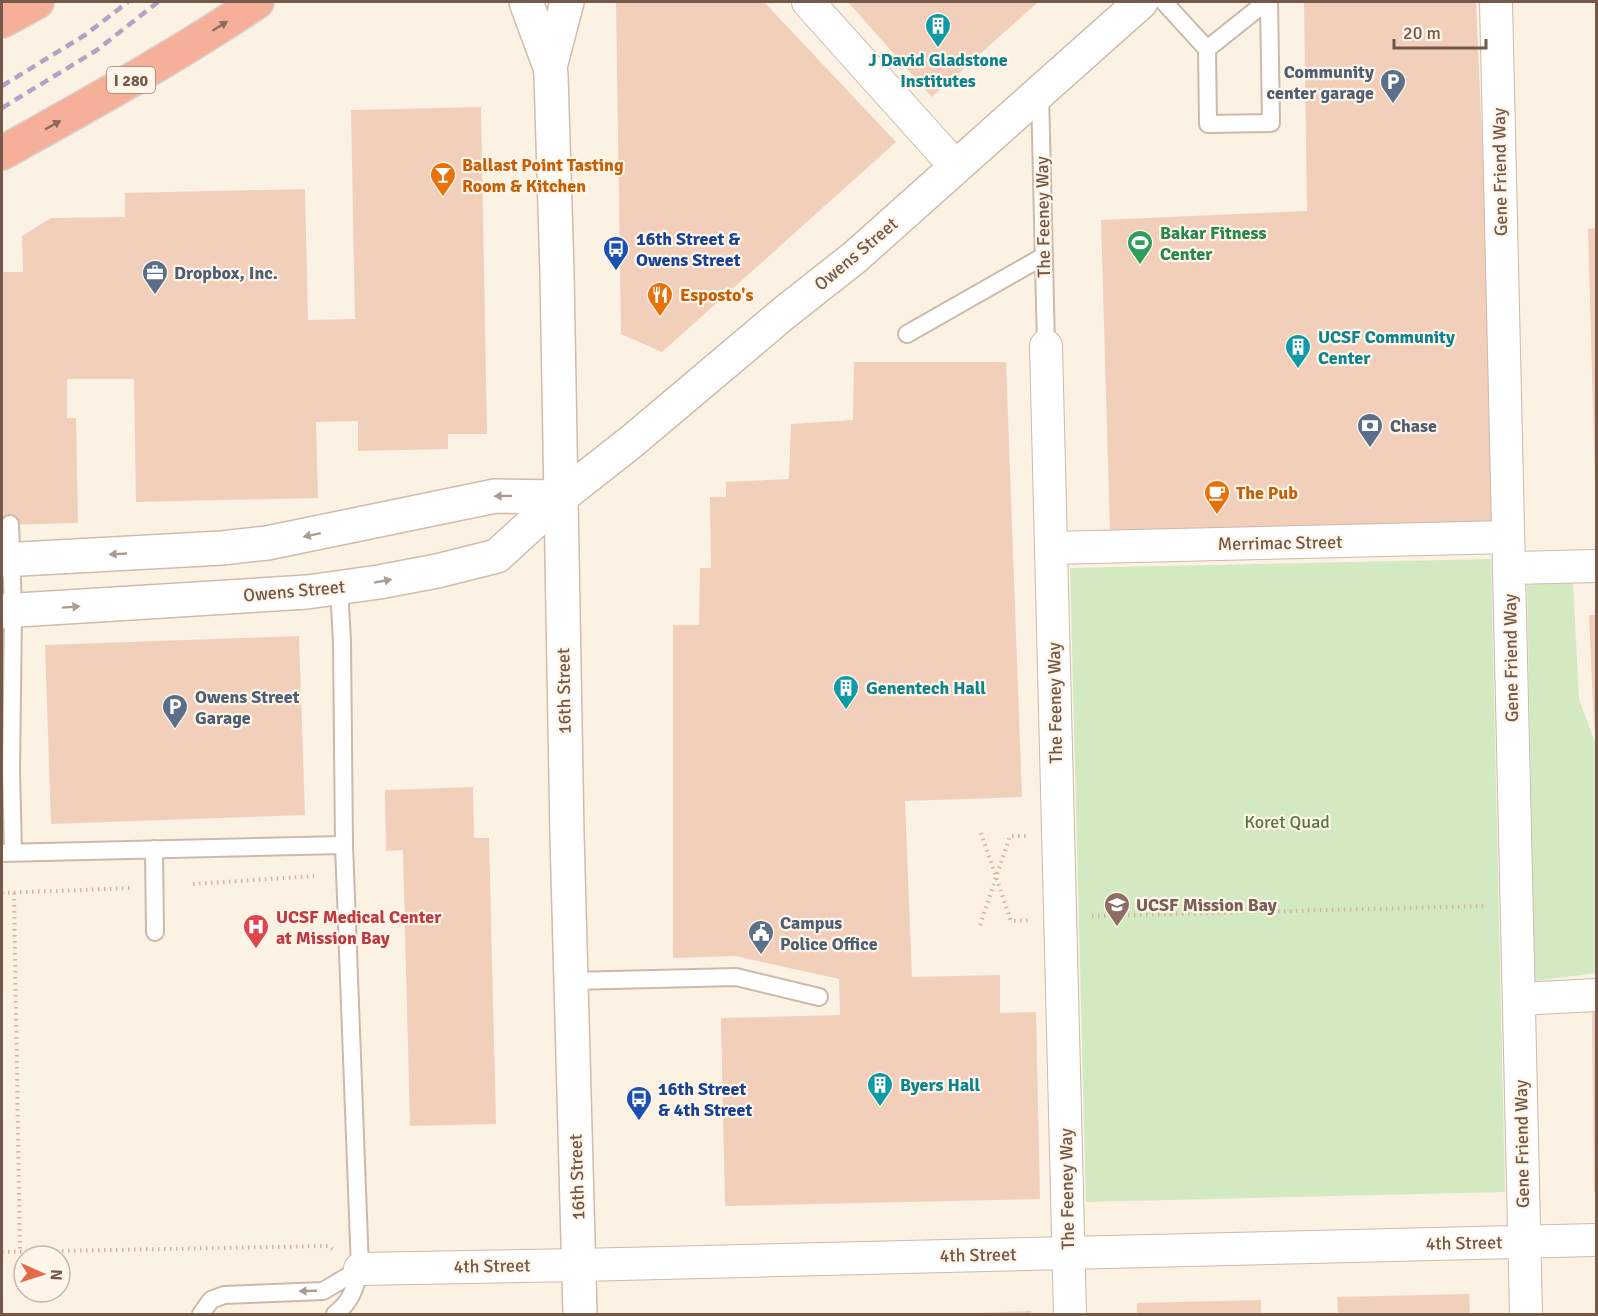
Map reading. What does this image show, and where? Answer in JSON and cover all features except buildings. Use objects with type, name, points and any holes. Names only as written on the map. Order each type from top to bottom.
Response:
[{"type":"highway","points":[[2,21],[37,2]]},
{"type":"highway","name":"I 280","points":[[2,153],[111,92],[256,2]]},
{"type":"street","name":"16th Street","points":[[526,2],[550,67]]},
{"type":"street","name":"16th Street","points":[[567,2],[550,67],[580,1314]]},
{"type":"street","points":[[808,2],[956,167]]},
{"type":"street","name":"Owens Street","points":[[7,611],[296,593],[437,571],[497,556],[561,497],[855,257],[1141,2]]},
{"type":"street","name":"Gene Friend Way","points":[[1496,2],[1526,1314]]},
{"type":"street","name":"The Feeney Way","points":[[1046,346],[1070,1314]]},
{"type":"street","points":[[7,560],[222,548],[267,543],[495,496],[561,497]]},
{"type":"street","name":"Merrimac Street","points":[[1051,548],[1508,537]]},
{"type":"street","points":[[1509,568],[1596,566]]},
{"type":"street","points":[[1519,999],[1596,995]]},
{"type":"street","name":"4th Street","points":[[360,1269],[1596,1240]]},
{"type":"lane","points":[[1164,2],[1208,49],[1208,124],[1271,123],[1268,2]]},
{"type":"lane","points":[[1208,49],[1268,2]]},
{"type":"lane","name":"The Feeney Way","points":[[1040,92],[1046,346]]},
{"type":"lane","points":[[907,334],[1044,256]]},
{"type":"lane","points":[[10,524],[7,611],[11,770],[7,852],[344,845]]},
{"type":"lane","points":[[334,1314],[346,1305],[354,1293],[360,1269],[344,845],[339,588]]},
{"type":"lane","points":[[154,849],[155,932]]},
{"type":"lane","points":[[571,981],[736,977],[819,997]]},
{"type":"lane","points":[[201,1314],[211,1300],[224,1295],[322,1291],[360,1269]]},
{"type":"path","points":[[981,833],[1011,921]]},
{"type":"path","points":[[980,925],[1010,836]]},
{"type":"path","points":[[193,884],[314,876]]},
{"type":"path","points":[[2,893],[141,887]]},
{"type":"path","points":[[14,893],[20,1244]]},
{"type":"path","points":[[1060,917],[1517,905]]},
{"type":"path","points":[[72,1251],[328,1246],[360,1269]]},
{"type":"green space","name":"Koret Quad","points":[[1491,559],[1505,1192],[1086,1202],[1070,568]]},
{"type":"green space","points":[[1573,583],[1579,699],[1596,745],[1596,973],[1535,981],[1527,585]]},
{"type":"railway","points":[[2,86],[85,35],[128,2]]},
{"type":"railway","points":[[2,108],[97,50],[158,2]]},
{"type":"place","name":"J David Gladstone Institutes","points":[[938,49]]},
{"type":"place","name":"Community center garage","points":[[1393,105]]},
{"type":"place","name":"Ballast Point Tasting Room & Kitchen","points":[[443,198]]},
{"type":"place","name":"Bakar Fitness Center","points":[[1140,266]]},
{"type":"place","name":"16th Street & Owens Street","points":[[616,272]]},
{"type":"place","name":"Dropbox, Inc.","points":[[155,296]]},
{"type":"place","name":"Esposto's","points":[[660,318]]},
{"type":"place","name":"UCSF Community Center","points":[[1298,370]]},
{"type":"place","name":"Chase","points":[[1370,449]]},
{"type":"place","name":"The Pub","points":[[1217,516]]},
{"type":"place","name":"Genentech Hall","points":[[846,711]]},
{"type":"place","name":"Owens Street Garage","points":[[175,730]]},
{"type":"place","name":"UCSF Mission Bay","points":[[1117,928]]},
{"type":"place","name":"UCSF Medical Center at Mission Bay","points":[[256,950]]},
{"type":"place","name":"Campus Police Office","points":[[761,956]]},
{"type":"place","name":"Byers Hall","points":[[880,1108]]},
{"type":"place","name":"16th Street & 4th Street","points":[[639,1122]]}]
